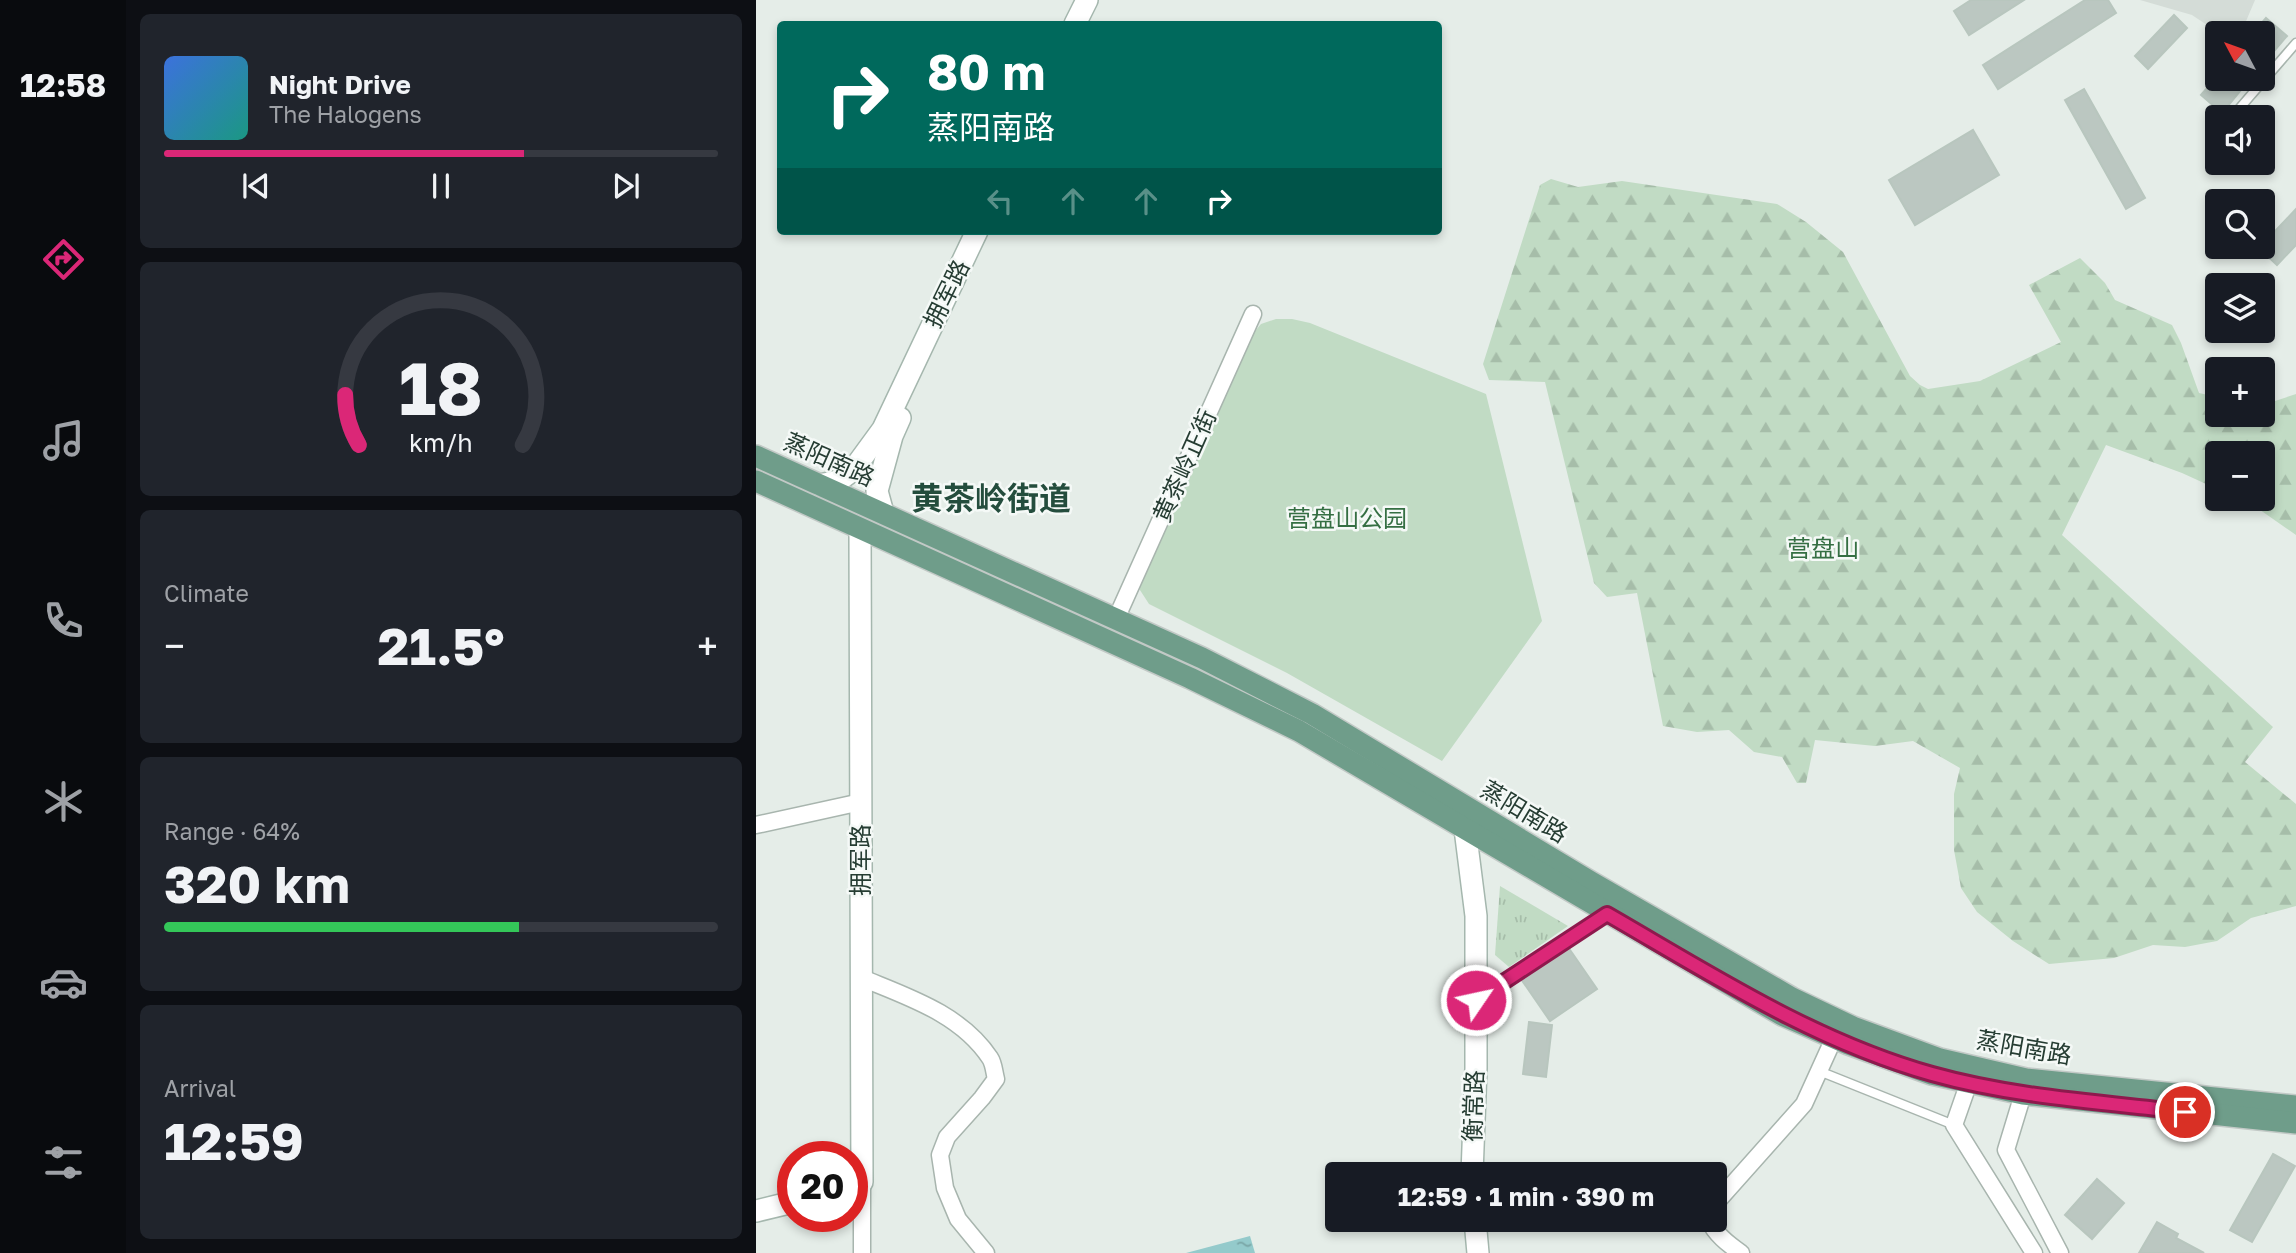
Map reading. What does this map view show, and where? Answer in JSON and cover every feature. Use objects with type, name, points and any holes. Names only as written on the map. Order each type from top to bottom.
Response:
[{"type":"main road","name":"蒸阳南路","points":[[756,456],[1202,658],[1312,714],[1591,882],[1792,998],[1853,1027],[1940,1059],[2026,1079],[2296,1106]]},
{"type":"main road","name":"蒸阳南路","points":[[756,481],[1190,678],[1299,731],[1782,1015],[1834,1038],[1931,1074],[2023,1094],[2296,1123]]},
{"type":"street","points":[[1076,21],[1087,0]]},
{"type":"street","points":[[1088,21],[1098,0]]},
{"type":"street","name":"拥军路","points":[[820,485],[838,481],[853,470],[883,429],[975,235]]},
{"type":"street","name":"拥军路","points":[[883,513],[877,491],[892,436],[986,235]]},
{"type":"street","name":"黄茶岭正街","points":[[1116,619],[1253,314]]},
{"type":"street","name":"拥军路","points":[[858,1141],[862,978],[860,528]]},
{"type":"street","points":[[756,825],[861,802]]},
{"type":"street","name":"衡常路","points":[[1465,829],[1476,916],[1472,1162]]},
{"type":"street","points":[[862,978],[923,1003],[961,1025],[992,1060],[996,1079],[947,1137],[940,1156],[945,1188],[958,1219],[986,1253]]},
{"type":"street","points":[[1727,1191],[1804,1104],[1834,1038]]},
{"type":"street","points":[[1969,1082],[1954,1125],[2034,1253]]},
{"type":"street","points":[[2023,1094],[2006,1150],[2060,1253]]},
{"type":"street","points":[[756,1211],[777,1206]]},
{"type":"street","points":[[860,1232],[862,1253]]},
{"type":"street","points":[[1476,1232],[1478,1253]]},
{"type":"street","points":[[1717,1232],[1741,1253]]},
{"type":"lane","points":[[2242,105],[2296,43]]},
{"type":"lane","points":[[1476,1000],[1607,914]]},
{"type":"lane","points":[[1819,1070],[1954,1125]]},
{"type":"shaded area","points":[[2140,0],[2255,0],[2246,21],[2205,21],[2205,24],[2192,15]]},
{"type":"green space","name":"营盘山","points":[[1551,179],[1578,187],[1622,181],[1777,204],[1806,222],[1843,252],[1910,376],[1928,389],[1980,381],[2061,342],[2029,285],[2080,258],[2105,283],[2115,300],[2172,325],[2199,393],[2205,394],[2205,427],[2275,427],[2275,401],[2296,394],[2296,535],[2262,511],[2275,511],[2275,441],[2205,441],[2205,484],[2106,445],[2062,535],[2273,727],[2245,762],[2296,804],[2296,906],[2251,918],[2217,941],[2185,947],[2153,945],[2114,958],[2049,964],[2013,941],[1977,912],[1961,888],[1954,850],[1954,794],[1960,768],[1913,741],[1875,746],[1815,740],[1806,783],[1797,783],[1782,757],[1754,752],[1729,730],[1697,732],[1663,726],[1637,593],[1607,597],[1594,583],[1545,382],[1489,380],[1483,364],[1540,185]]},
{"type":"green space","name":"营盘山公园","points":[[1276,319],[1310,323],[1486,394],[1542,621],[1442,761],[1287,673],[1149,604],[1138,587],[1251,336],[1261,324]]},
{"type":"green space","points":[[1500,886],[1568,926],[1509,967],[1495,955]]},
{"type":"water","points":[[1250,1236],[1255,1253],[1186,1253]]},
{"type":"building","points":[[1971,0],[2024,0],[1969,35],[1954,11]]},
{"type":"building","points":[[2085,0],[2108,0],[2116,13],[1998,89],[1983,65]]},
{"type":"building","points":[[2174,15],[2187,28],[2148,69],[2135,56]]},
{"type":"building","points":[[2275,26],[2287,36],[2275,50]]},
{"type":"building","points":[[2084,89],[2145,198],[2126,209],[2065,100]]},
{"type":"building","points":[[2205,90],[2240,91],[2229,105],[2213,105],[2201,95]]},
{"type":"building","points":[[1973,130],[1999,175],[1915,225],[1889,180]]},
{"type":"building","points":[[2296,209],[2296,245],[2277,265],[2271,259],[2275,259],[2275,231]]},
{"type":"building","points":[[1568,947],[1597,989],[1550,1021],[1521,979]]},
{"type":"building","points":[[1529,1022],[1552,1025],[1546,1077],[1523,1074]]},
{"type":"building","points":[[2273,1154],[2295,1166],[2252,1242],[2230,1230]]},
{"type":"building","points":[[2097,1179],[2124,1203],[2092,1239],[2065,1215]]},
{"type":"building","points":[[2157,1222],[2178,1234],[2176,1238],[2204,1253],[2139,1253]]},
{"type":"district","name":"黄茶岭街道","points":[[991,499]]},
{"type":"route","points":[[1476,1000],[1607,914],[1782,1015],[1849,1044],[1931,1074],[2023,1094],[2185,1112]]}]
